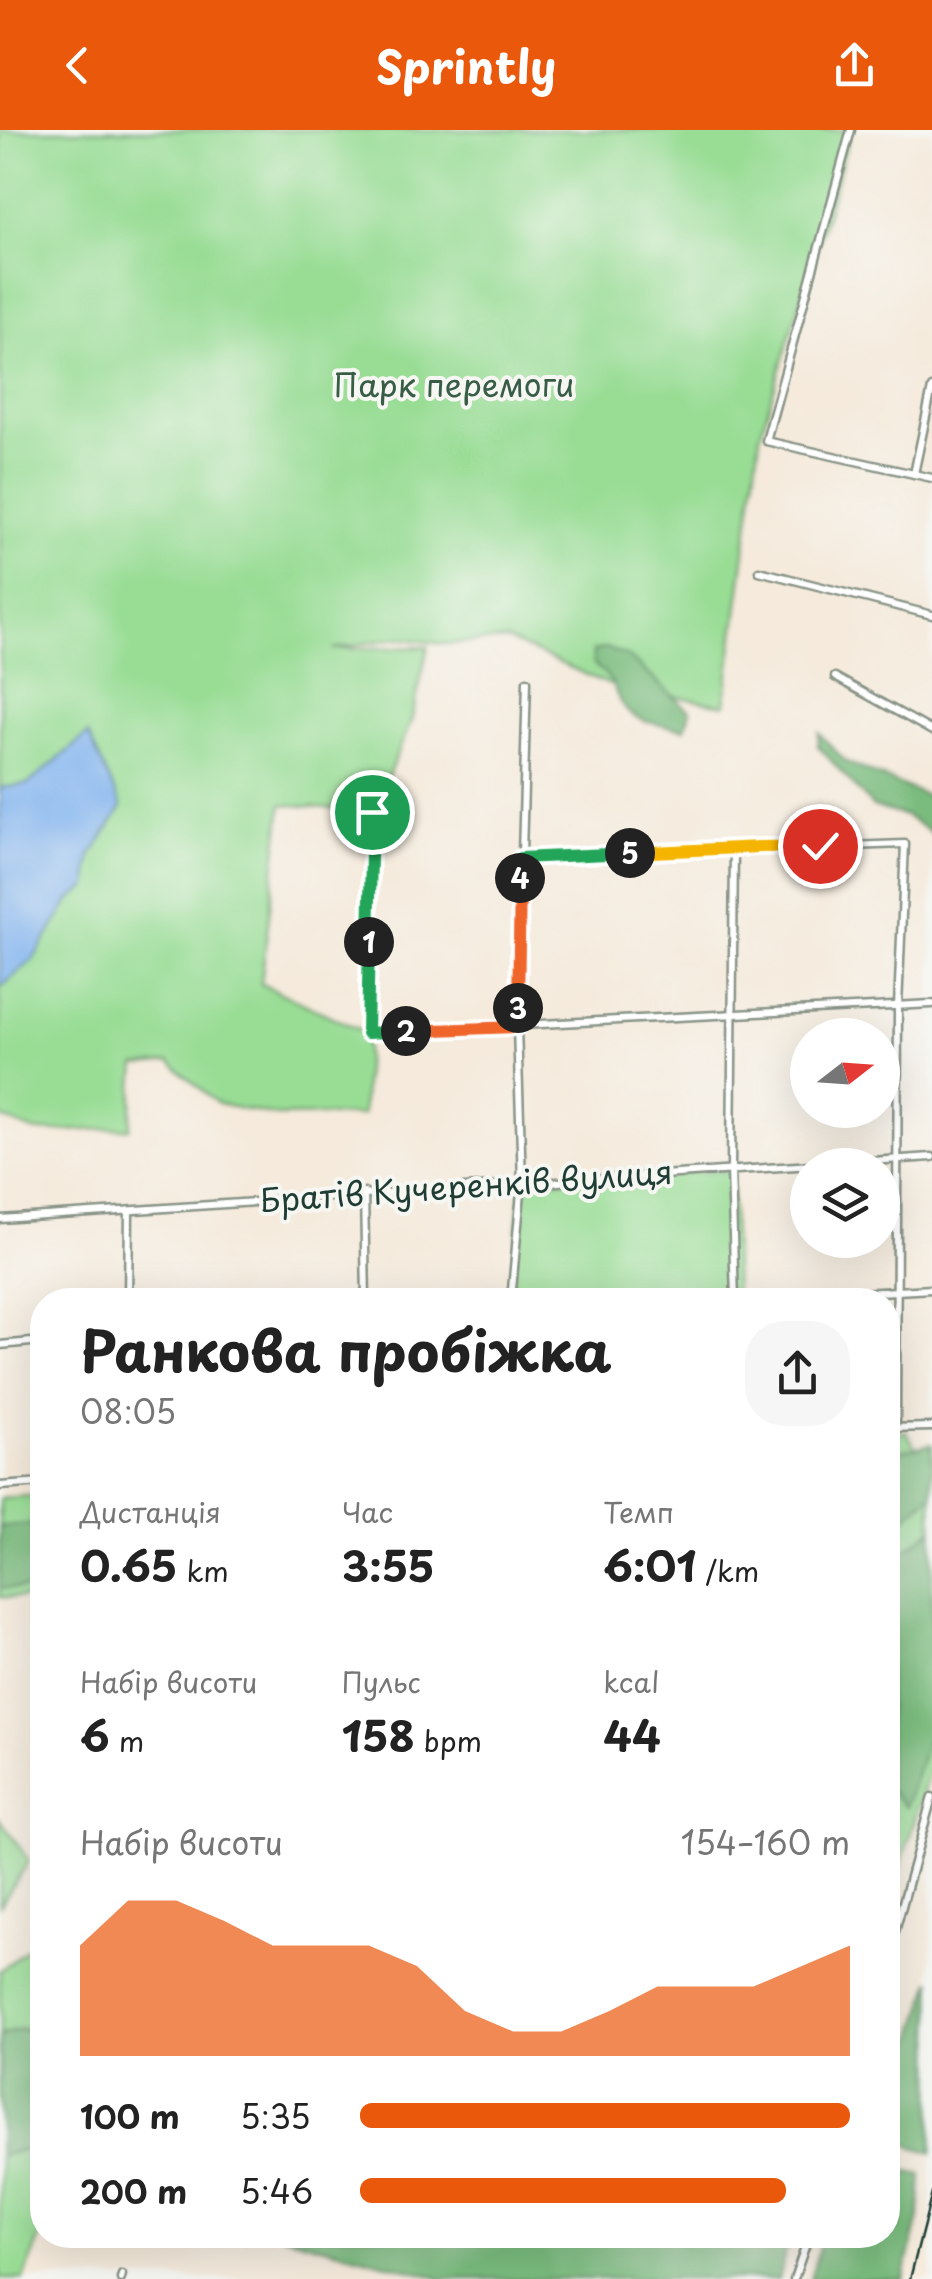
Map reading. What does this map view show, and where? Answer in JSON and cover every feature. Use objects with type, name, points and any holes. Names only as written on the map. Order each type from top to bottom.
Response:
[{"type":"street","points":[[852,130],[766,441],[932,478]]},
{"type":"street","points":[[914,474],[932,388]]},
{"type":"street","points":[[759,571],[932,615]]},
{"type":"street","points":[[835,678],[932,731]]},
{"type":"street","points":[[512,1288],[522,1182],[517,1027],[526,681]]},
{"type":"street","points":[[372,812],[367,1033],[932,1004]]},
{"type":"street","points":[[520,858],[734,847],[905,844],[898,1006],[898,1148]]},
{"type":"street","points":[[734,847],[731,1170],[736,1288]]},
{"type":"street","name":"Братів Кучеренків вулиця","points":[[900,1158],[932,1156]]},
{"type":"street","name":"Братів Кучеренків вулиця","points":[[0,1219],[790,1166]]},
{"type":"street","points":[[364,1192],[366,1288]]},
{"type":"street","points":[[128,1288],[129,1212]]},
{"type":"street","points":[[895,1288],[896,1258]]},
{"type":"street","points":[[900,1290],[932,1289]]},
{"type":"street","points":[[0,1344],[30,1342]]},
{"type":"street","points":[[900,1428],[932,1427]]},
{"type":"street","points":[[0,1486],[30,1485]]},
{"type":"street","points":[[900,1913],[932,1797]]},
{"type":"street","points":[[794,2279],[804,2248]]},
{"type":"green space","name":"Парк перемоги","points":[[0,130],[851,130],[760,436],[725,705],[610,685],[507,640],[443,644],[397,638],[333,649],[428,647],[411,722],[372,812],[282,804],[261,984],[367,1033],[362,1115],[277,1116],[218,1104],[170,1062],[136,1066],[130,1128],[35,1132],[0,1117]]},
{"type":"green space","points":[[606,648],[629,657],[690,711],[685,729],[648,722],[625,709],[610,681],[593,664],[593,651]]},
{"type":"green space","points":[[819,733],[846,762],[932,798],[932,833],[906,816],[873,807],[818,746]]},
{"type":"green space","points":[[731,1170],[735,1288],[512,1288],[522,1182]]},
{"type":"green space","points":[[906,1431],[918,1452],[932,1456],[932,1761],[900,1869],[900,1433]]},
{"type":"green space","points":[[932,1444],[932,1495],[900,1522],[900,1451]]},
{"type":"green space","points":[[30,1496],[30,1598],[0,1597],[0,1498]]},
{"type":"green space","points":[[30,1524],[30,1589],[0,1588],[0,1527]]},
{"type":"green space","points":[[932,1529],[932,1727],[906,1807],[900,1801],[900,1554]]},
{"type":"green space","points":[[0,1819],[29,1861],[0,1905]]},
{"type":"green space","points":[[30,1946],[30,2248],[36,2248],[24,2279],[0,2279],[0,1971]]},
{"type":"green space","points":[[932,1980],[932,2153],[900,2142],[900,2084]]},
{"type":"green space","points":[[30,2025],[30,2148],[0,2156],[0,2036],[22,2028],[23,2031]]},
{"type":"green space","points":[[900,2170],[922,2175],[919,2218],[903,2279],[810,2279],[819,2248],[900,2248]]},
{"type":"green space","points":[[329,2248],[786,2248],[778,2279],[442,2279]]},
{"type":"water","points":[[88,734],[122,807],[91,856],[88,886],[70,900],[33,960],[0,988],[0,788],[28,784]]},
{"type":"railway","points":[[910,2279],[932,2193]]},
{"type":"route","points":[[372,812],[367,1033],[517,1027],[520,858],[820,846]]}]
